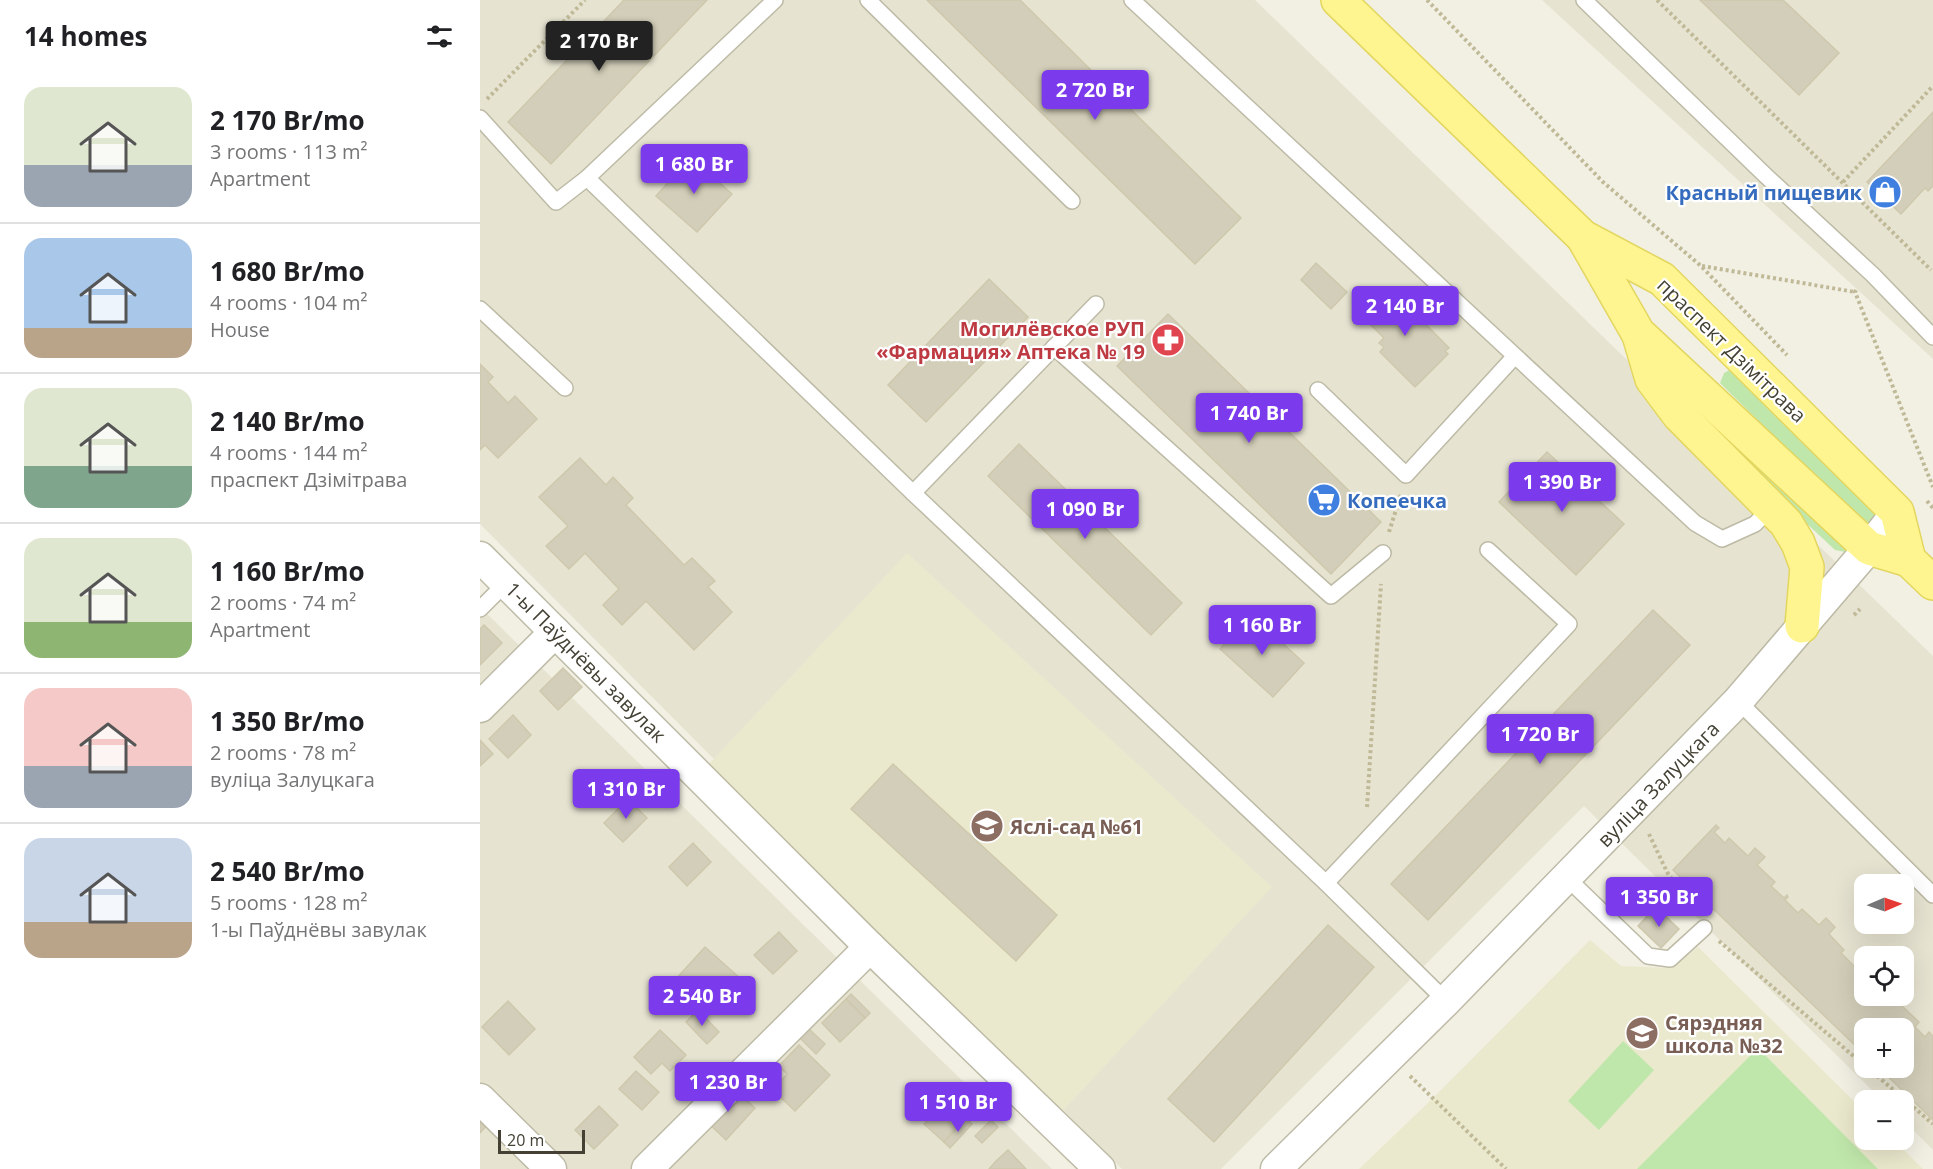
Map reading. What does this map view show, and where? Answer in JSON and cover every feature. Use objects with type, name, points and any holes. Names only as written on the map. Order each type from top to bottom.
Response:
[{"type":"main road","name":"праспект Дзімітрава","points":[[1338,0],[1583,237],[1662,279],[1897,512]]},
{"type":"main road","points":[[1583,237],[1638,333],[1652,380],[1679,415],[1786,523],[1798,543],[1807,567],[1802,626]]},
{"type":"main road","points":[[1638,333],[1869,548],[1909,560],[1933,583]]},
{"type":"main road","points":[[1897,512],[1909,560]]},
{"type":"street","name":"вуліца Залуцкага","points":[[1276,1169],[1446,1000],[1738,701],[1897,512]]},
{"type":"street","name":"1-ы Паўднёвы завулак","points":[[480,556],[870,946],[1100,1169]]},
{"type":"street","points":[[480,707],[555,632]]},
{"type":"street","points":[[647,1169],[870,946]]},
{"type":"street","points":[[480,1099],[551,1169]]},
{"type":"lane","points":[[480,118],[556,202],[587,178],[775,0]]},
{"type":"lane","points":[[868,0],[1072,201]]},
{"type":"lane","points":[[1132,0],[1695,523],[1722,539],[1755,524],[1771,508]]},
{"type":"lane","points":[[1584,0],[1765,175],[1873,275],[1933,337]]},
{"type":"lane","points":[[587,178],[913,493],[1326,883],[1446,1000]]},
{"type":"lane","points":[[913,493],[1096,304]]},
{"type":"lane","points":[[480,309],[565,387]]},
{"type":"lane","points":[[1054,347],[1331,596],[1383,553]]},
{"type":"lane","points":[[1318,390],[1406,475],[1515,356]]},
{"type":"lane","points":[[1326,883],[1569,624],[1488,550]]},
{"type":"lane","points":[[480,609],[506,583]]},
{"type":"lane","points":[[1738,701],[1933,895]]},
{"type":"lane","points":[[1566,878],[1648,956],[1670,959],[1704,928]]},
{"type":"path","points":[[480,105],[585,0]]},
{"type":"path","points":[[1657,0],[1931,270]]},
{"type":"path","points":[[1843,182],[1933,86]]},
{"type":"path","points":[[1701,266],[1855,292]]},
{"type":"path","points":[[1855,292],[1873,275]]},
{"type":"path","points":[[1855,292],[1933,487]]},
{"type":"path","points":[[1364,844],[1383,553],[1406,475]]},
{"type":"path","points":[[1643,798],[1645,827],[1667,872],[1704,928],[1854,1057]]},
{"type":"path","points":[[1879,1078],[1933,1124]]},
{"type":"shaded area","points":[[480,0],[1255,0],[1933,656],[1933,1150],[1914,1131],[1914,1090],[1872,1090],[1860,1078],[1914,1078],[1914,1018],[1854,1018],[1854,1072],[1584,806],[1221,1169],[1122,1169],[480,524]]},
{"type":"shaded area","points":[[1542,0],[1933,0],[1933,359]]},
{"type":"shaded area","name":"Яслі-сад №61","points":[[907,553],[1272,887],[1058,1116],[707,766]]},
{"type":"shaded area","points":[[480,607],[1052,1169],[480,1169]]},
{"type":"shaded area","name":"Сярэдняя школа №32","points":[[1590,940],[1621,966],[1671,968],[1698,947],[1854,1101],[1854,1150],[1904,1150],[1923,1169],[1359,1169]]},
{"type":"green space","points":[[1733,368],[1881,512],[1874,525],[1862,523],[1720,383],[1724,373]]},
{"type":"green space","points":[[1709,409],[1849,541],[1845,552],[1835,550],[1695,419]]},
{"type":"green space","points":[[1623,1041],[1654,1070],[1599,1130],[1568,1101]]},
{"type":"green space","points":[[1758,1048],[1854,1145],[1854,1150],[1859,1150],[1878,1169],[1637,1169]]},
{"type":"building","points":[[624,0],[707,0],[551,164],[508,122]]},
{"type":"building","points":[[927,0],[1020,0],[1241,218],[1195,264]]},
{"type":"building","points":[[1700,0],[1783,0],[1839,53],[1799,95]]},
{"type":"building","points":[[1933,112],[1933,186],[1928,191],[1925,188],[1901,214],[1867,182]]},
{"type":"building","points":[[691,157],[732,194],[697,232],[656,196]]},
{"type":"building","points":[[1316,263],[1347,292],[1331,309],[1301,280]]},
{"type":"building","points":[[989,279],[1028,317],[926,422],[888,385]]},
{"type":"building","points":[[1378,287],[1391,299],[1396,294],[1449,348],[1445,351],[1448,354],[1415,387],[1380,352],[1384,347],[1379,343],[1384,338],[1369,323],[1374,319],[1360,305]]},
{"type":"building","points":[[1168,314],[1381,522],[1331,574],[1117,366]]},
{"type":"building","points":[[480,364],[493,377],[488,382],[508,403],[515,396],[537,419],[498,458],[485,445],[480,450]]},
{"type":"building","points":[[1019,444],[1182,603],[1151,635],[988,476]]},
{"type":"building","points":[[1547,452],[1624,524],[1576,575],[1499,502]]},
{"type":"building","points":[[580,458],[606,485],[613,477],[633,498],[626,505],[684,565],[692,558],[715,581],[708,587],[732,612],[694,650],[646,601],[622,625],[603,605],[619,589],[585,553],[569,569],[546,546],[568,526],[539,497]]},
{"type":"building","points":[[1653,610],[1690,645],[1428,920],[1391,884]]},
{"type":"building","points":[[1251,614],[1304,663],[1273,697],[1220,649]]},
{"type":"building","points":[[484,625],[502,643],[480,665],[480,629]]},
{"type":"building","points":[[563,668],[582,687],[558,710],[540,691]]},
{"type":"building","points":[[513,715],[531,735],[508,758],[489,739]]},
{"type":"building","points":[[480,740],[493,754],[480,766]]},
{"type":"building","points":[[893,764],[1057,915],[1016,961],[851,809]]},
{"type":"building","points":[[628,799],[647,818],[623,842],[604,823]]},
{"type":"building","points":[[1716,825],[1719,828],[1714,832],[1725,843],[1729,838],[1748,856],[1755,848],[1765,857],[1757,865],[1775,882],[1771,886],[1784,898],[1787,895],[1785,900],[1798,913],[1802,909],[1819,925],[1826,918],[1835,927],[1829,934],[1844,950],[1841,953],[1854,966],[1854,1006],[1902,1006],[1919,1022],[1915,1027],[1925,1037],[1929,1032],[1933,1036],[1933,1120],[1914,1102],[1914,1090],[1902,1090],[1889,1078],[1914,1078],[1914,1018],[1854,1018],[1854,1044],[1673,870]]},
{"type":"building","points":[[693,843],[711,862],[687,886],[669,867]]},
{"type":"building","points":[[1656,907],[1679,929],[1661,948],[1638,926]]},
{"type":"building","points":[[1328,925],[1374,967],[1214,1142],[1168,1099]]},
{"type":"building","points":[[779,932],[797,951],[773,974],[754,955]]},
{"type":"building","points":[[705,947],[750,987],[731,1009],[711,991],[700,1003],[675,980]]},
{"type":"building","points":[[851,994],[870,1013],[865,1018],[846,999]]},
{"type":"building","points":[[846,999],[865,1018],[840,1042],[822,1023]]},
{"type":"building","points":[[508,1001],[535,1029],[509,1055],[482,1027]]},
{"type":"building","points":[[698,1010],[719,1032],[707,1044],[686,1022]]},
{"type":"building","points":[[809,1029],[825,1044],[816,1054],[800,1038]]},
{"type":"building","points":[[660,1030],[686,1055],[670,1071],[662,1063],[651,1074],[634,1057]]},
{"type":"building","points":[[799,1045],[830,1075],[795,1111],[773,1090],[787,1074],[779,1066]]},
{"type":"building","points":[[636,1071],[659,1092],[642,1110],[619,1089]]},
{"type":"building","points":[[731,1086],[755,1108],[726,1140],[702,1117]]},
{"type":"building","points":[[948,1100],[966,1118],[944,1142],[924,1124]]},
{"type":"building","points":[[599,1106],[618,1125],[594,1149],[575,1130]]},
{"type":"building","points":[[480,1109],[491,1121],[480,1133]]},
{"type":"building","points":[[966,1118],[972,1124],[950,1148],[944,1142]]},
{"type":"building","points":[[991,1120],[998,1127],[982,1143],[975,1136]]},
{"type":"building","points":[[1008,1150],[1026,1169],[989,1169],[996,1161]]},
{"type":"place","name":"Красный пищевик","points":[[1885,192]]},
{"type":"place","name":"Могилёвское РУП «Фармация» Аптека № 19","points":[[1168,340]]},
{"type":"place","name":"Копеечка","points":[[1324,500]]},
{"type":"place","name":"Яслі-сад №61","points":[[987,826]]},
{"type":"place","name":"Сярэдняя школа №32","points":[[1642,1033]]}]
